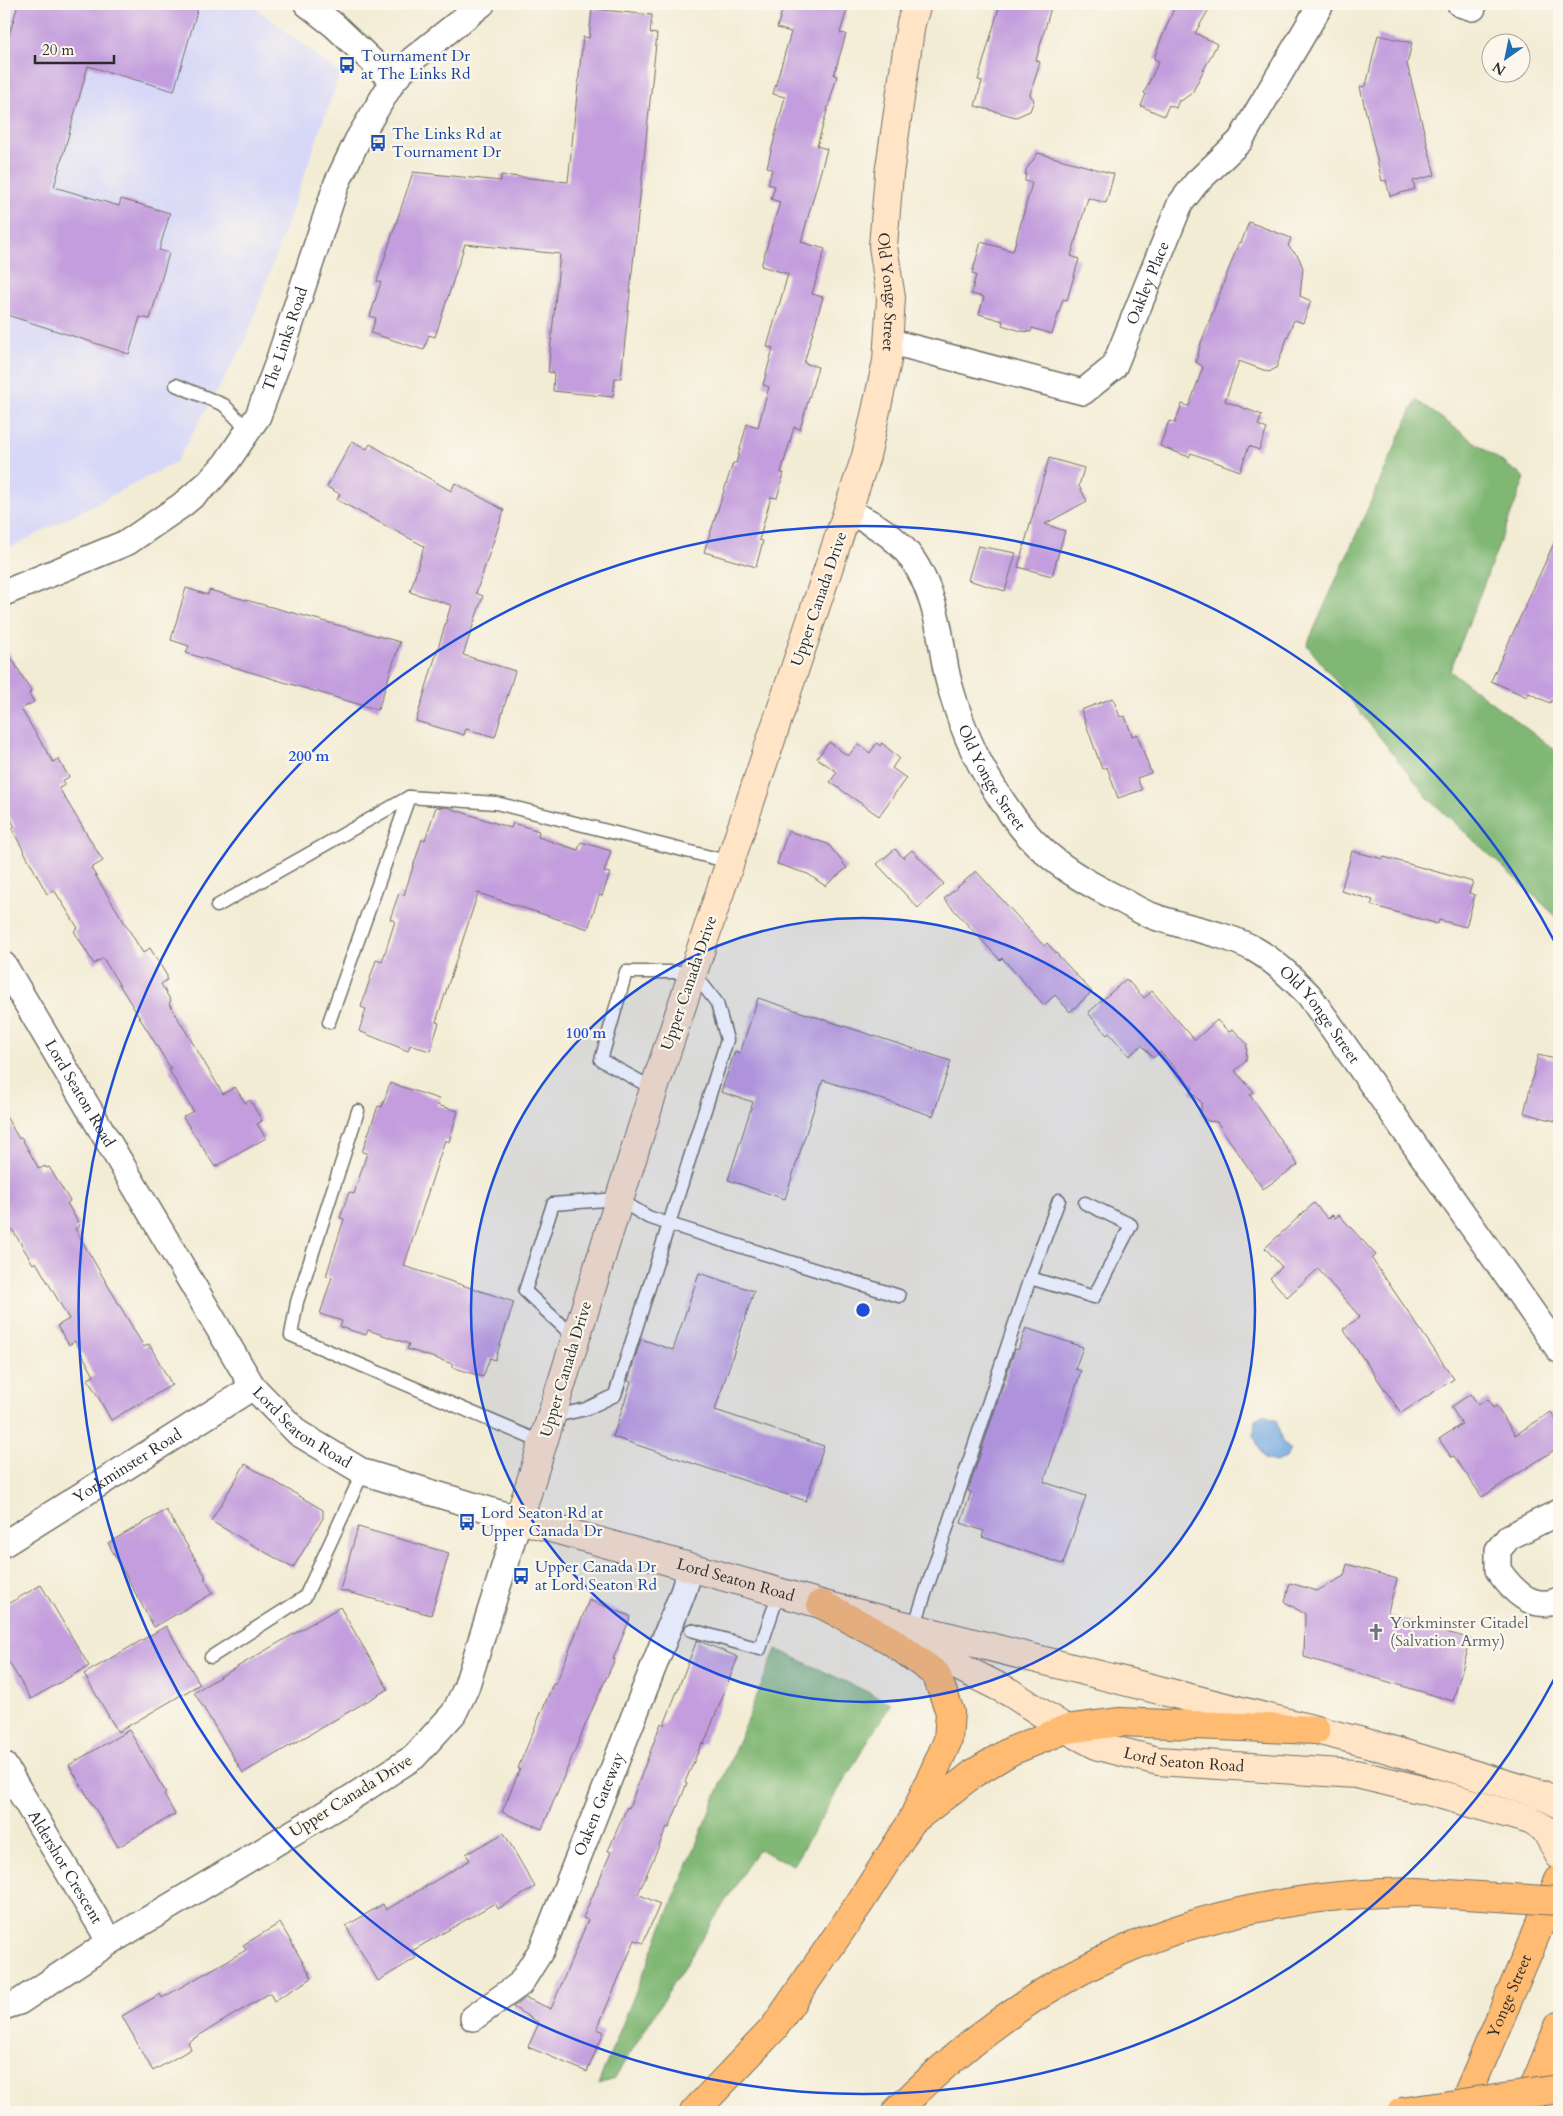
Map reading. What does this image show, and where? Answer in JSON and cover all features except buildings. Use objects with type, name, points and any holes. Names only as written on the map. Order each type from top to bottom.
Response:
[{"type":"main road","points":[[694,2112],[774,2028],[861,1902],[912,1821],[948,1740],[950,1712],[936,1674],[890,1640],[821,1604]]},
{"type":"main road","points":[[912,1821],[974,1773],[1011,1751],[1066,1729],[1120,1722],[1316,1730]]},
{"type":"main road","name":"Yonge Street","points":[[1460,2112],[1559,1880]]},
{"type":"main road","points":[[896,2112],[944,2065],[1000,2020],[1058,1983],[1121,1951],[1194,1924],[1272,1904],[1333,1896],[1417,1892],[1559,1901]]},
{"type":"main road","points":[[1524,2112],[1559,2026]]},
{"type":"main road","points":[[1401,2112],[1559,2089]]},
{"type":"street","points":[[308,4],[335,26],[392,81]]},
{"type":"street","name":"The Links Road","points":[[4,593],[128,542],[151,528],[208,483],[226,463],[258,416],[278,362],[337,183],[357,141],[392,81],[413,60],[461,19],[482,4]]},
{"type":"street","name":"Old Yonge Street","points":[[917,4],[911,23],[889,174],[883,246],[890,298],[884,381],[866,456],[848,512],[872,522],[896,539],[908,552],[918,568],[938,623],[948,681],[979,766],[1034,843],[1060,866],[1089,885],[1149,915],[1233,940],[1254,950],[1281,968],[1309,995],[1559,1350]]},
{"type":"street","name":"Oakley Place","points":[[888,341],[1083,392],[1095,384],[1114,367],[1180,204],[1196,183],[1240,141],[1322,4]]},
{"type":"street","name":"Upper Canada Drive","points":[[4,2007],[19,2002],[110,1942],[346,1802],[414,1757],[454,1713],[466,1688],[654,1089],[848,512]]},
{"type":"street","name":"Lord Seaton Road","points":[[4,965],[253,1387],[298,1433],[363,1472],[519,1519],[821,1604],[1316,1730],[1543,1794],[1559,1804]]},
{"type":"street","name":"Yorkminster Road","points":[[4,1544],[253,1387]]},
{"type":"street","points":[[1559,1512],[1509,1537],[1498,1550],[1498,1570],[1524,1600],[1550,1604],[1559,1600]]},
{"type":"street","name":"Oaken Gateway","points":[[473,2018],[520,1984],[542,1949],[680,1601],[691,1567]]},
{"type":"street","name":"Lord Seaton Road","points":[[821,1604],[918,1644],[1011,1693],[1066,1729],[1098,1746],[1158,1761],[1356,1774],[1435,1793],[1530,1820],[1545,1829],[1559,1854]]},
{"type":"street","name":"Aldershot Crescent","points":[[4,1765],[110,1942]]},
{"type":"lane","points":[[176,384],[224,404],[248,430]]},
{"type":"lane","points":[[329,1022],[409,797]]},
{"type":"lane","points":[[217,906],[409,797],[496,803],[730,862]]},
{"type":"lane","points":[[551,1417],[586,1409],[615,1395],[727,1040],[717,1003],[693,972],[626,972],[601,1060],[654,1089]]},
{"type":"lane","points":[[358,1111],[297,1302],[291,1334],[543,1443]]},
{"type":"lane","points":[[575,1338],[524,1291],[553,1204],[618,1200],[648,1216],[669,1224],[899,1296]]},
{"type":"lane","points":[[914,1627],[1030,1278],[1059,1200]]},
{"type":"lane","points":[[1030,1278],[1094,1297],[1131,1225],[1085,1203]]},
{"type":"lane","points":[[211,1656],[305,1597],[363,1472]]},
{"type":"lane","points":[[692,1630],[760,1649],[779,1592]]},
{"type":"shaded area","points":[[4,4],[251,4],[340,74],[245,342],[176,462],[4,551]]},
{"type":"green space","points":[[1416,400],[1525,478],[1450,671],[1559,753],[1559,919],[1428,798],[1307,645]]},
{"type":"green space","points":[[776,1649],[891,1703],[793,1865],[758,1849],[614,2079],[598,2084]]},
{"type":"water","points":[[1264,1415],[1276,1420],[1282,1441],[1290,1449],[1286,1458],[1276,1462],[1264,1459],[1254,1436],[1255,1419]]},
{"type":"place","name":"Tournament Dr at The Links Rd","points":[[347,65]]},
{"type":"place","name":"The Links Rd at Tournament Dr","points":[[378,143]]},
{"type":"place","name":"Lord Seaton Rd at Upper Canada Dr","points":[[467,1522]]},
{"type":"place","name":"Upper Canada Dr at Lord Seaton Rd","points":[[521,1576]]},
{"type":"place","name":"Yorkminster Citadel (Salvation Army)","points":[[1376,1632]]}]
